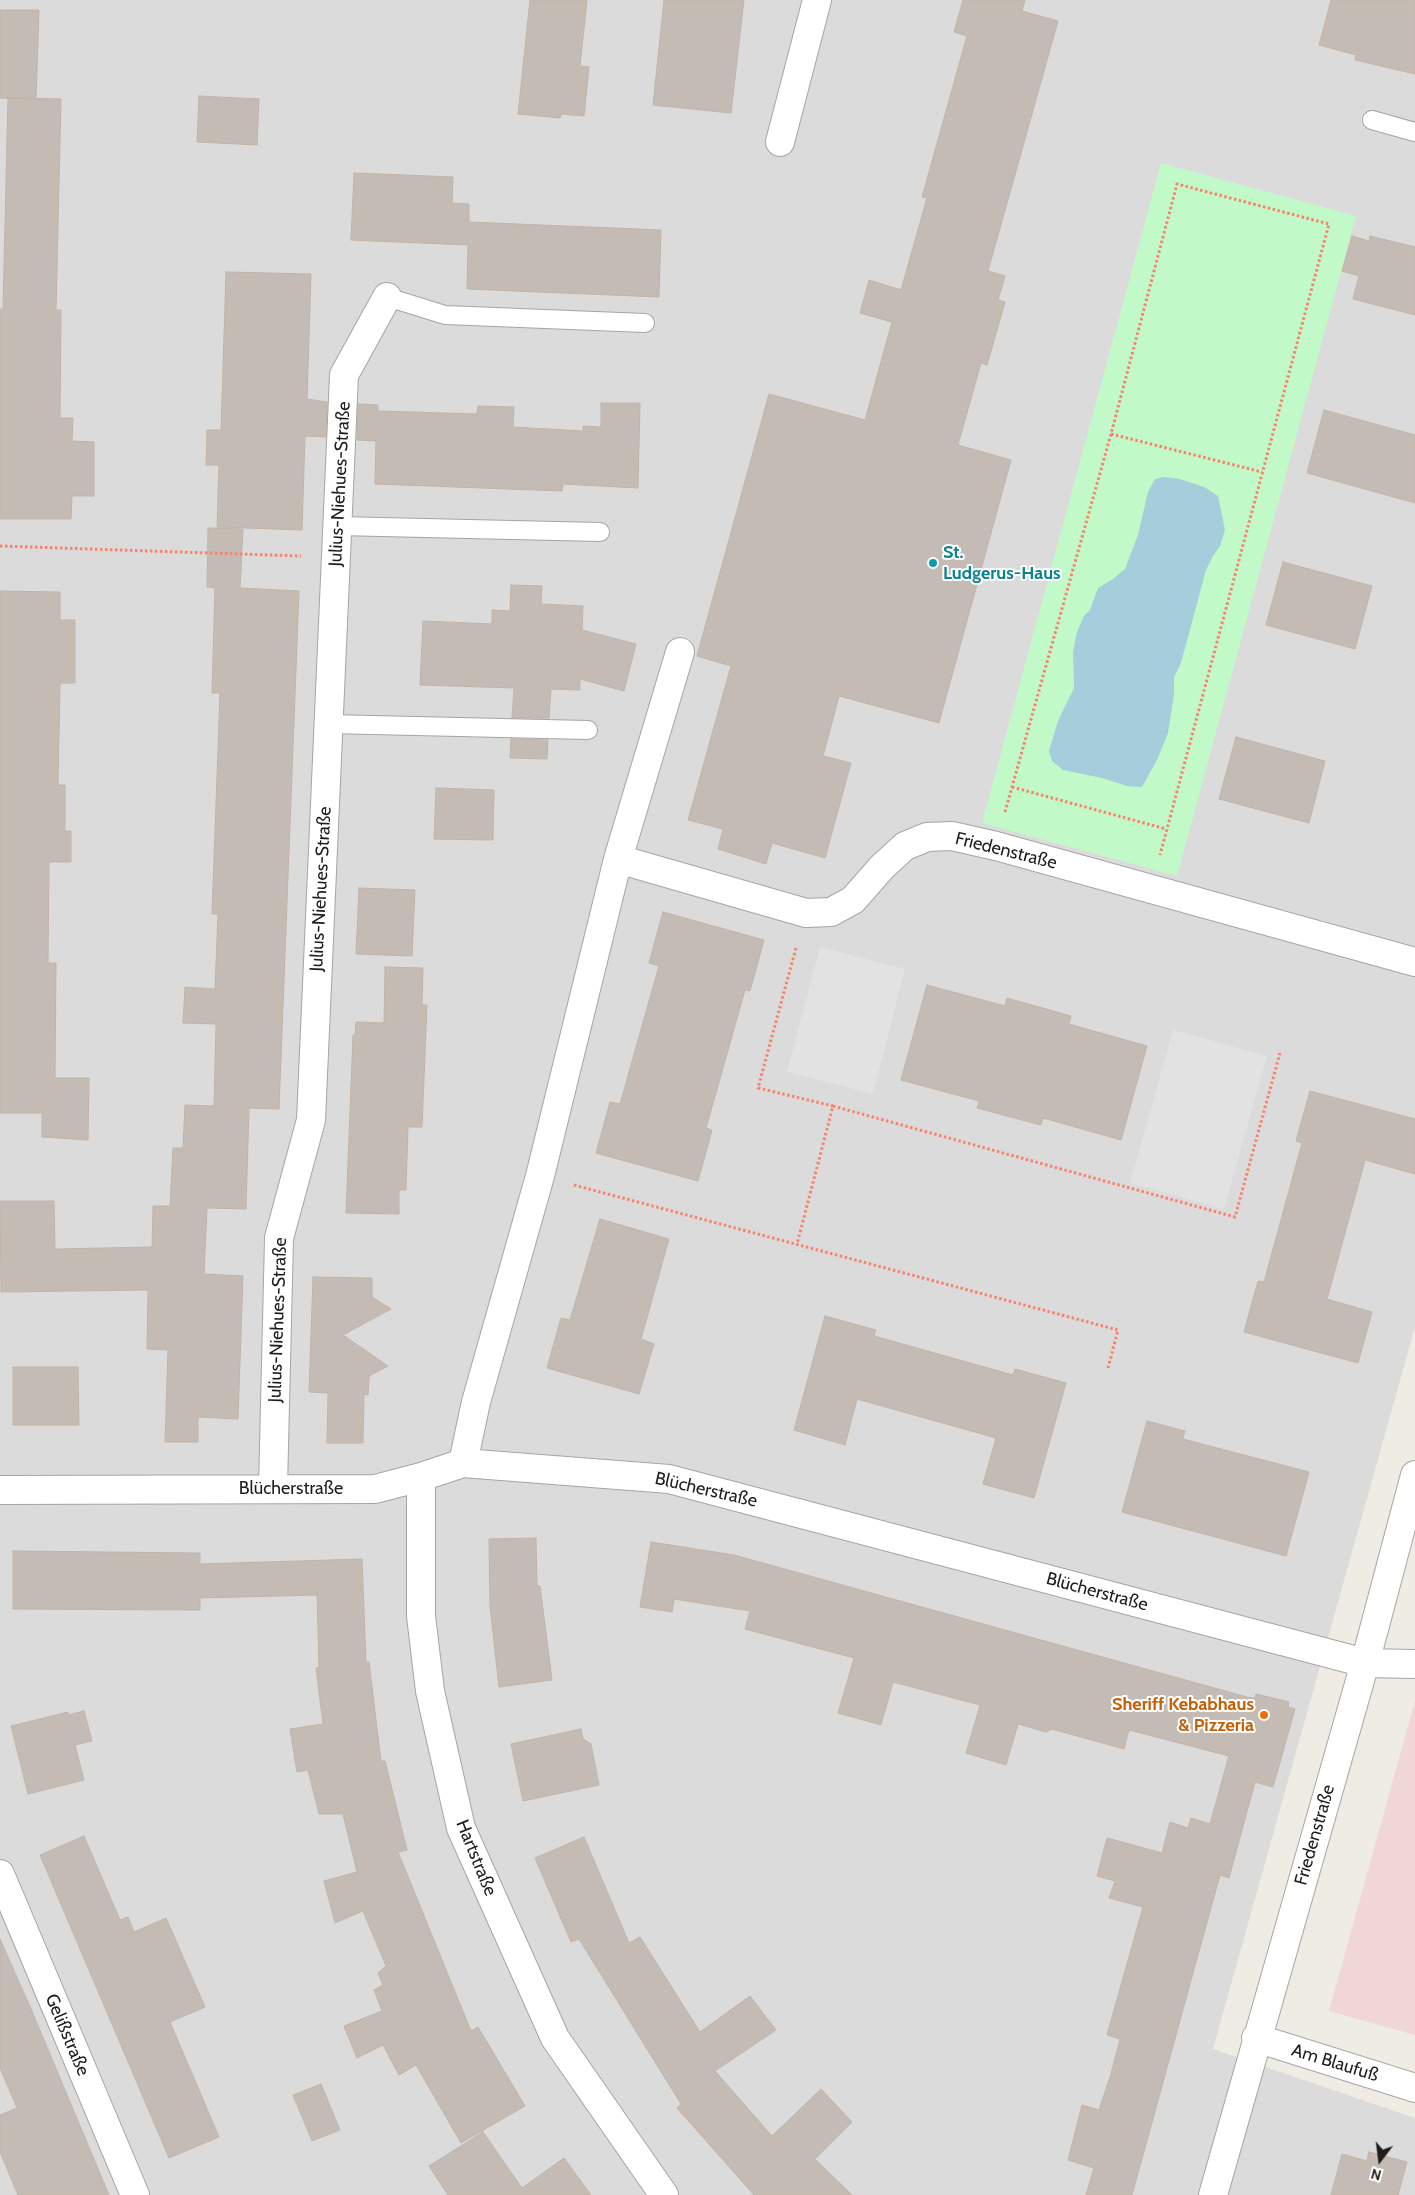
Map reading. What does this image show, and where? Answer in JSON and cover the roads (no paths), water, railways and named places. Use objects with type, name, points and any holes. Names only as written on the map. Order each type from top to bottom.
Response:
[{"type":"street","points":[[780,142],[817,0]]},
{"type":"street","name":"Julius-Niehues-Straße","points":[[273,1488],[279,1238],[311,1120],[344,375],[387,297]]},
{"type":"street","points":[[463,1463],[476,1402],[540,1176],[618,860],[680,652]]},
{"type":"street","name":"Friedenstraße","points":[[618,860],[806,913],[831,912],[853,900],[882,867],[905,846],[927,837],[952,836],[996,846],[1415,962]]},
{"type":"street","name":"Blücherstraße","points":[[0,1490],[375,1489],[421,1477],[463,1463],[668,1479],[1365,1663],[1415,1664]]},
{"type":"street","name":"Friedenstraße","points":[[1212,2195],[1365,1663],[1415,1475]]},
{"type":"street","name":"Hartstraße","points":[[421,1477],[421,1616],[430,1691],[461,1828],[555,2038],[664,2195]]},
{"type":"street","name":"Gelißstraße","points":[[0,1874],[135,2195]]},
{"type":"street","name":"Am Blaufuß","points":[[1256,2038],[1415,2088]]},
{"type":"lane","points":[[1372,120],[1415,132]]},
{"type":"lane","points":[[387,297],[445,315],[645,324]]},
{"type":"lane","points":[[338,526],[600,532]]},
{"type":"lane","points":[[329,724],[588,730]]},
{"type":"water","points":[[1164,477],[1180,479],[1204,487],[1218,496],[1225,530],[1220,546],[1206,570],[1181,663],[1174,677],[1174,694],[1168,733],[1157,760],[1142,787],[1127,786],[1102,778],[1063,770],[1052,761],[1049,751],[1058,721],[1074,688],[1073,652],[1077,632],[1084,616],[1090,610],[1098,588],[1125,569],[1138,535],[1148,492],[1155,479]]},
{"type":"place","name":"St. Ludgerus-Haus","points":[[933,563]]},
{"type":"place","name":"Sheriff Kebabhaus & Pizzeria","points":[[1264,1715]]}]
